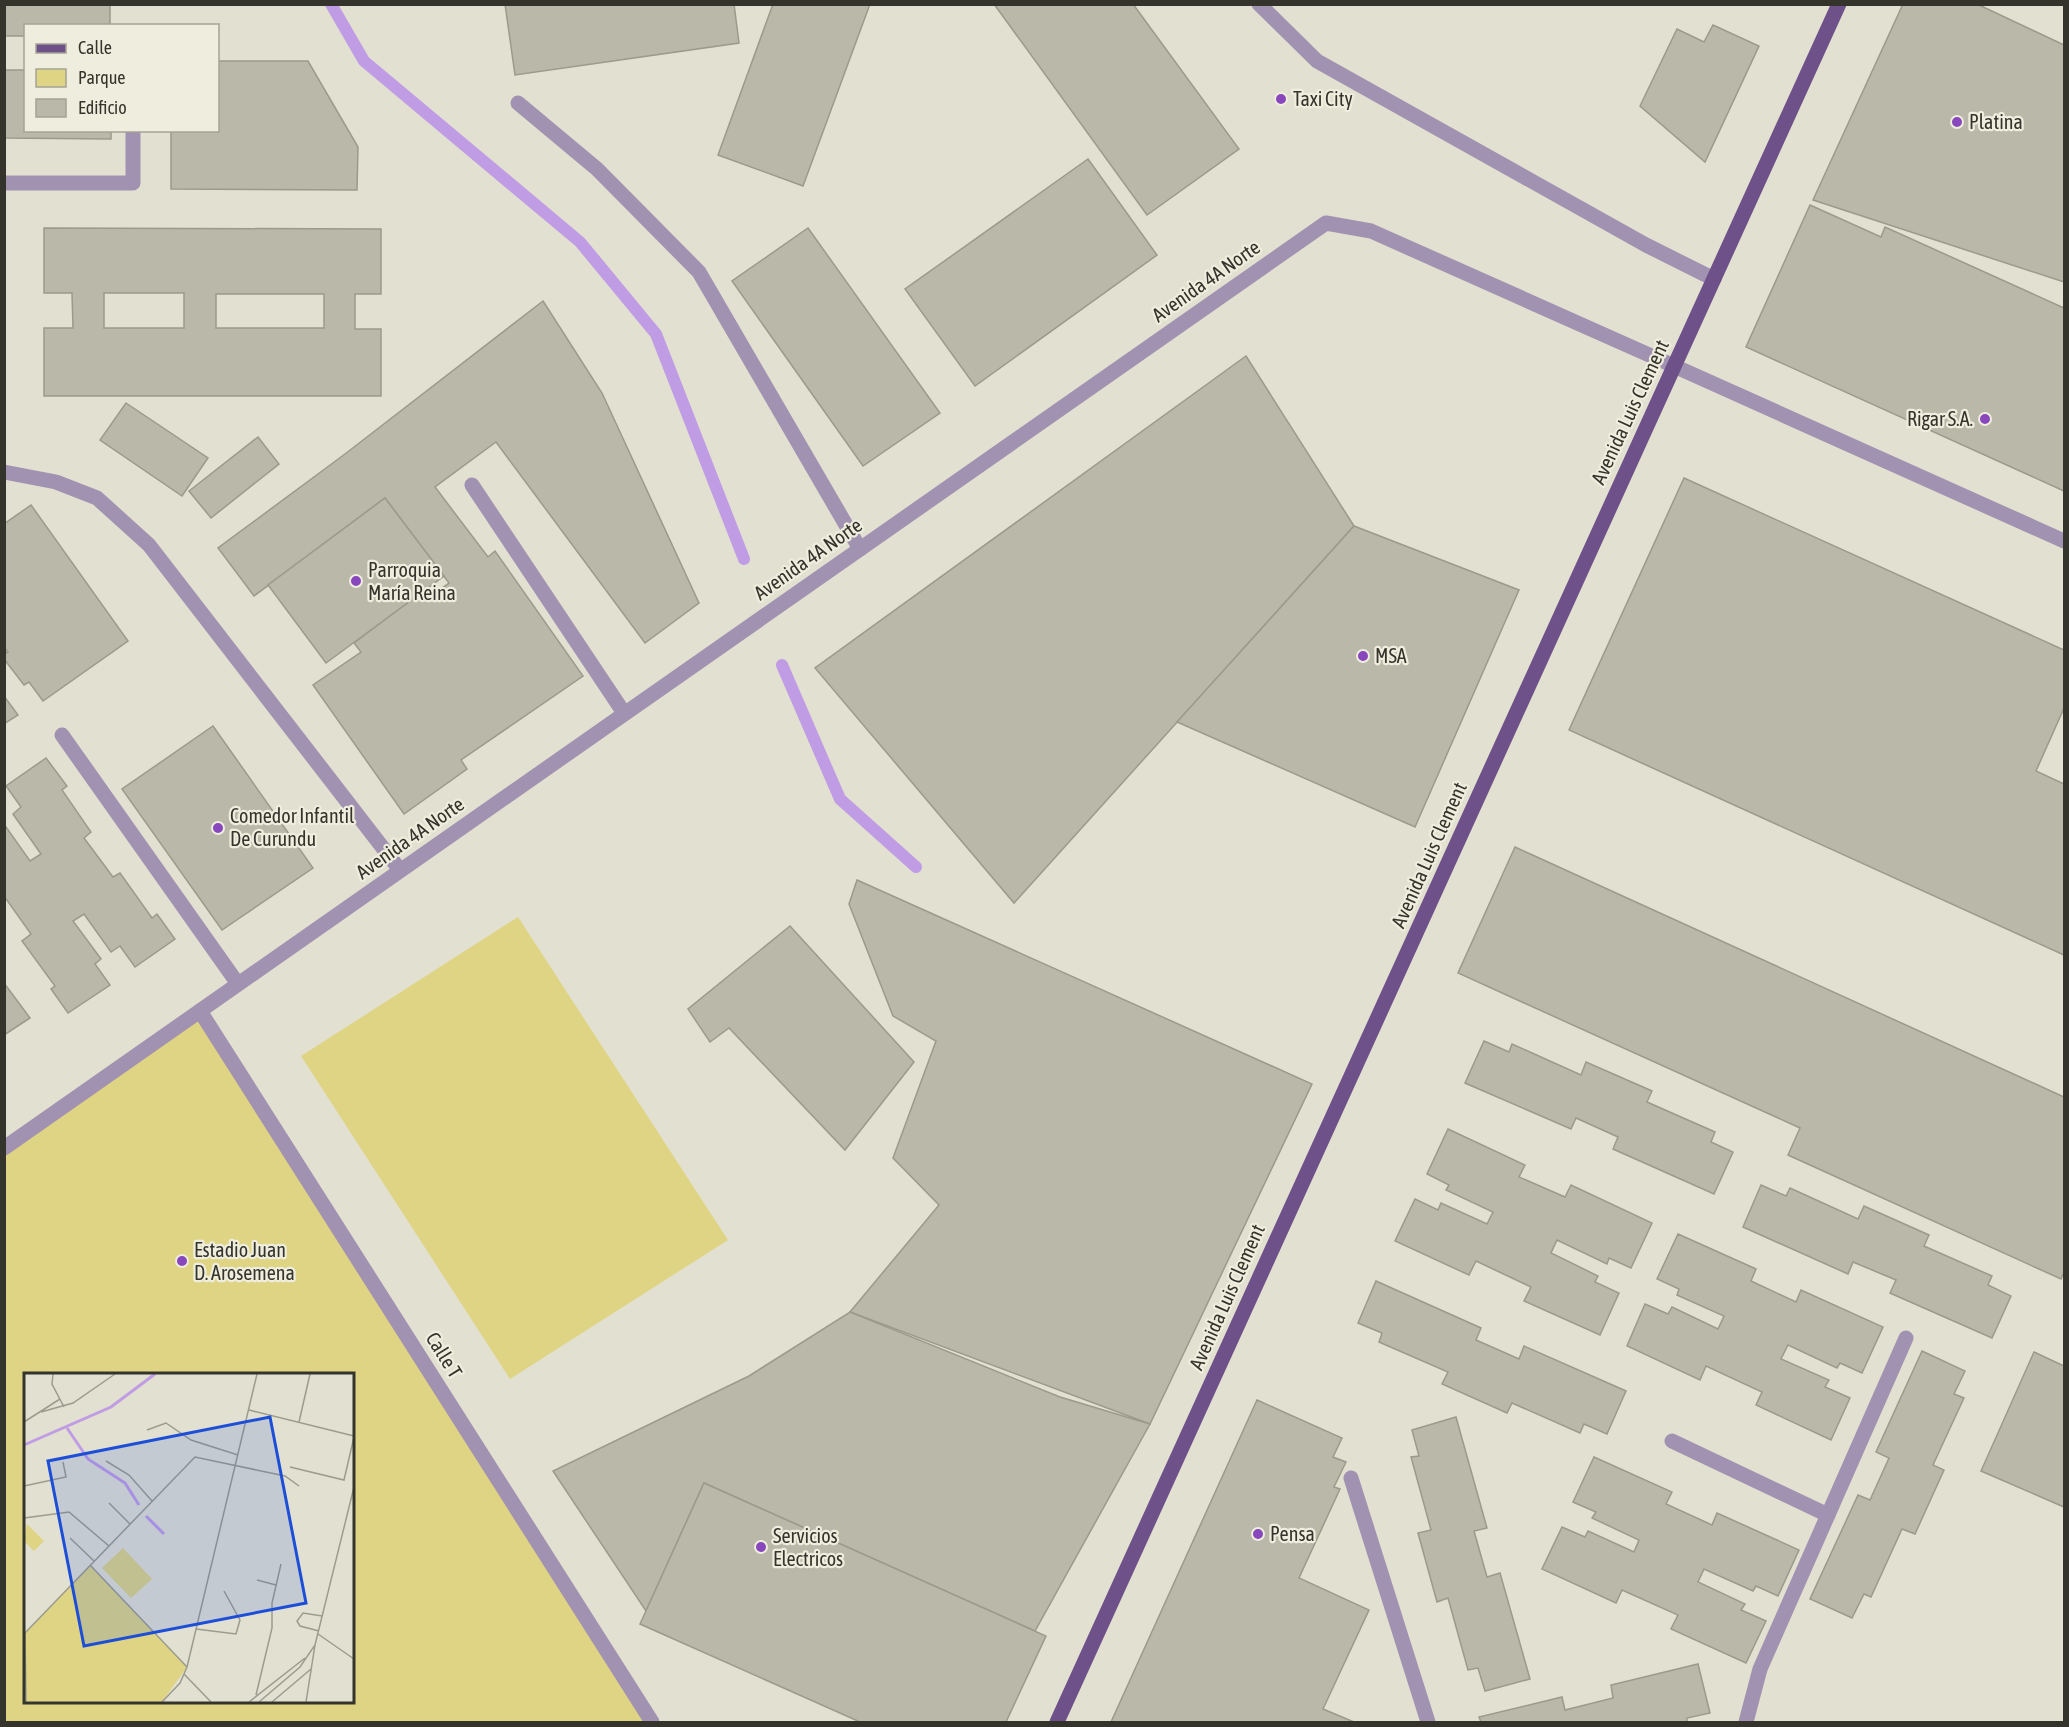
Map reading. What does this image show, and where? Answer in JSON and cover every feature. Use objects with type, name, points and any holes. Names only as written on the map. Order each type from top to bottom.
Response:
[{"type":"main road","name":"Avenida Luis Clement","points":[[1056,1722],[1839,4]]},
{"type":"street","points":[[1259,4],[1317,60],[1646,245],[1714,279]]},
{"type":"street","points":[[518,103],[597,169],[699,272],[860,549]]},
{"type":"street","points":[[4,183],[133,183],[133,132]]},
{"type":"street","name":"Avenida 4A Norte","points":[[4,1148],[1326,223],[1371,231],[2064,541]]},
{"type":"street","points":[[4,471],[56,482],[98,498],[149,544],[400,870]]},
{"type":"street","points":[[472,485],[624,713]]},
{"type":"street","points":[[62,735],[238,984]]},
{"type":"street","name":"Calle T","points":[[200,1011],[652,1722]]},
{"type":"street","points":[[1746,1722],[1760,1669],[1906,1338]]},
{"type":"street","points":[[1672,1441],[1828,1515]]},
{"type":"street","points":[[1351,1478],[1428,1722]]},
{"type":"green space","points":[[518,917],[728,1240],[510,1379],[301,1056]]},
{"type":"green space","name":"Estadio Juan D. Arosemena","points":[[200,1011],[652,1722],[5,1722],[4,1148]]},
{"type":"building","points":[[4,4],[110,4],[110,24],[24,24],[24,36],[4,36]]},
{"type":"building","points":[[505,4],[734,4],[739,43],[515,75]]},
{"type":"building","points":[[773,4],[870,4],[803,186],[718,155]]},
{"type":"building","points":[[994,4],[1133,4],[1239,149],[1147,215]]},
{"type":"building","name":"Platina","points":[[1903,4],[1977,4],[2064,45],[2064,282],[1813,200]]},
{"type":"building","points":[[1713,25],[1759,46],[1705,162],[1640,106],[1677,29],[1704,42]]},
{"type":"building","points":[[219,61],[308,61],[358,147],[357,190],[171,189],[171,132],[219,132]]},
{"type":"building","points":[[4,70],[24,70],[24,132],[111,132],[111,139],[4,138]]},
{"type":"building","points":[[1088,159],[1157,255],[975,386],[905,289]]},
{"type":"building","name":"Rigar S.A.","points":[[1810,205],[1881,237],[1885,227],[2064,308],[2064,491],[1746,347]]},
{"type":"building","points":[[44,228],[381,229],[381,294],[355,294],[355,329],[381,329],[381,396],[44,396],[44,328],[73,328],[72,293],[44,293]],"holes":[[[104,293],[184,293],[184,328],[104,328]],[[216,294],[324,294],[324,328],[216,328]]]},
{"type":"building","points":[[808,228],[940,413],[863,466],[732,281]]},
{"type":"building","points":[[543,301],[602,393],[699,603],[645,643],[496,442],[435,487],[488,557],[495,551],[583,676],[461,760],[467,769],[404,814],[313,685],[361,652],[354,643],[424,590],[429,597],[449,583],[385,498],[254,596],[218,548],[345,454]]},
{"type":"building","points":[[1246,356],[1354,526],[1014,903],[815,668]]},
{"type":"building","points":[[126,403],[208,458],[182,496],[100,440]]},
{"type":"building","points":[[258,437],[279,464],[211,518],[189,491]]},
{"type":"building","points":[[1684,478],[2064,650],[2064,708],[2036,771],[2064,784],[2064,955],[1569,730]]},
{"type":"building","name":"Parroquia María Reina","points":[[385,498],[444,576],[326,663],[268,585]]},
{"type":"building","points":[[31,505],[128,641],[43,701],[29,682],[24,685],[4,659],[4,654],[8,652],[4,647],[4,524]]},
{"type":"building","name":"MSA","points":[[1354,526],[1519,590],[1415,827],[1177,722]]},
{"type":"building","points":[[4,696],[18,715],[4,724]]},
{"type":"building","name":"Comedor Infantil De Curundu","points":[[213,726],[313,868],[222,930],[122,789]]},
{"type":"building","points":[[46,758],[67,786],[62,790],[91,832],[84,838],[113,877],[120,873],[152,918],[157,914],[175,939],[135,967],[120,946],[111,952],[84,914],[73,921],[101,959],[95,964],[110,985],[68,1013],[51,989],[55,986],[22,941],[31,934],[4,896],[4,824],[30,861],[41,854],[13,814],[21,807],[6,786]]},
{"type":"building","points":[[1515,847],[2064,1097],[2064,1272],[2061,1279],[1788,1155],[1800,1128],[1458,973]]},
{"type":"building","points":[[857,880],[1312,1084],[1150,1424],[850,1312],[939,1205],[893,1158],[936,1041],[893,1016],[849,904]]},
{"type":"building","points":[[790,926],[914,1062],[845,1150],[729,1028],[710,1042],[688,1009]]},
{"type":"building","points":[[4,983],[30,1018],[4,1035]]},
{"type":"building","points":[[1484,1041],[1509,1052],[1512,1044],[1581,1075],[1586,1062],[1652,1091],[1647,1102],[1715,1132],[1711,1142],[1733,1152],[1714,1194],[1613,1149],[1618,1137],[1576,1118],[1571,1129],[1465,1083]]},
{"type":"building","points":[[1448,1129],[1525,1165],[1519,1177],[1565,1197],[1571,1185],[1652,1223],[1631,1268],[1609,1258],[1607,1264],[1557,1240],[1551,1253],[1598,1276],[1595,1282],[1619,1293],[1600,1335],[1524,1301],[1531,1287],[1476,1261],[1469,1275],[1395,1241],[1415,1199],[1438,1210],[1441,1203],[1487,1224],[1493,1212],[1446,1190],[1449,1185],[1427,1174]]},
{"type":"building","points":[[1761,1185],[1786,1196],[1790,1188],[1858,1219],[1864,1206],[1929,1235],[1924,1246],[1992,1276],[1988,1285],[2011,1296],[1992,1338],[1890,1293],[1896,1280],[1853,1262],[1848,1274],[1743,1227]]},
{"type":"building","points":[[1678,1234],[1756,1269],[1751,1281],[1796,1302],[1801,1290],[1883,1327],[1862,1373],[1840,1363],[1837,1368],[1788,1345],[1781,1359],[1829,1380],[1825,1387],[1850,1398],[1831,1440],[1756,1405],[1762,1392],[1706,1366],[1700,1380],[1627,1346],[1645,1304],[1668,1314],[1672,1307],[1718,1329],[1724,1316],[1677,1295],[1679,1289],[1657,1279]]},
{"type":"building","points":[[1376,1281],[1481,1328],[1476,1340],[1519,1359],[1524,1346],[1626,1391],[1607,1434],[1584,1424],[1580,1433],[1512,1403],[1507,1413],[1442,1384],[1448,1372],[1379,1342],[1382,1333],[1358,1323]]},
{"type":"building","points":[[850,1312],[1060,1397],[1150,1424],[1035,1631],[704,1483],[646,1611],[553,1471],[749,1376]]},
{"type":"building","points":[[1922,1351],[1965,1371],[1954,1394],[1964,1398],[1933,1465],[1944,1470],[1915,1534],[1902,1529],[1871,1597],[1864,1594],[1852,1618],[1810,1599],[1858,1495],[1870,1500],[1889,1458],[1876,1452]]},
{"type":"building","points":[[2034,1352],[2064,1366],[2064,1507],[1981,1471]]},
{"type":"building","name":"Pensa","points":[[1257,1400],[1342,1438],[1333,1457],[1346,1462],[1334,1487],[1340,1489],[1299,1578],[1369,1610],[1323,1709],[1354,1722],[1111,1722]]},
{"type":"building","points":[[1456,1417],[1487,1528],[1474,1531],[1487,1577],[1500,1573],[1530,1679],[1485,1691],[1478,1668],[1468,1670],[1448,1598],[1437,1602],[1418,1533],[1431,1530],[1411,1457],[1419,1456],[1412,1430]]},
{"type":"building","points":[[1594,1457],[1672,1492],[1666,1504],[1712,1525],[1717,1513],[1799,1550],[1778,1596],[1756,1586],[1753,1591],[1704,1569],[1698,1582],[1745,1604],[1741,1610],[1766,1621],[1746,1663],[1671,1629],[1678,1615],[1622,1590],[1616,1603],[1542,1569],[1562,1527],[1585,1537],[1588,1531],[1634,1552],[1639,1540],[1592,1518],[1596,1512],[1573,1502]]},
{"type":"building","name":"Servicios Electricos","points":[[704,1483],[1046,1636],[1006,1722],[860,1722],[640,1624]]},
{"type":"building","points":[[1698,1664],[1710,1713],[1687,1718],[1687,1722],[1481,1722],[1479,1717],[1562,1697],[1565,1710],[1613,1698],[1611,1685]]},
{"type":"waterway","points":[[331,4],[364,61],[580,242],[656,334],[744,559]]},
{"type":"waterway","points":[[782,665],[840,799],[916,867]]},
{"type":"place","name":"Taxi City","points":[[1281,99]]},
{"type":"place","name":"Platina","points":[[1957,122]]},
{"type":"place","name":"Rigar S.A.","points":[[1985,419]]},
{"type":"place","name":"Parroquia María Reina","points":[[356,581]]},
{"type":"place","name":"MSA","points":[[1363,656]]},
{"type":"place","name":"Comedor Infantil De Curundu","points":[[218,828]]},
{"type":"place","name":"Estadio Juan D. Arosemena","points":[[182,1261]]},
{"type":"place","name":"Pensa","points":[[1258,1534]]},
{"type":"place","name":"Servicios Electricos","points":[[761,1547]]}]
